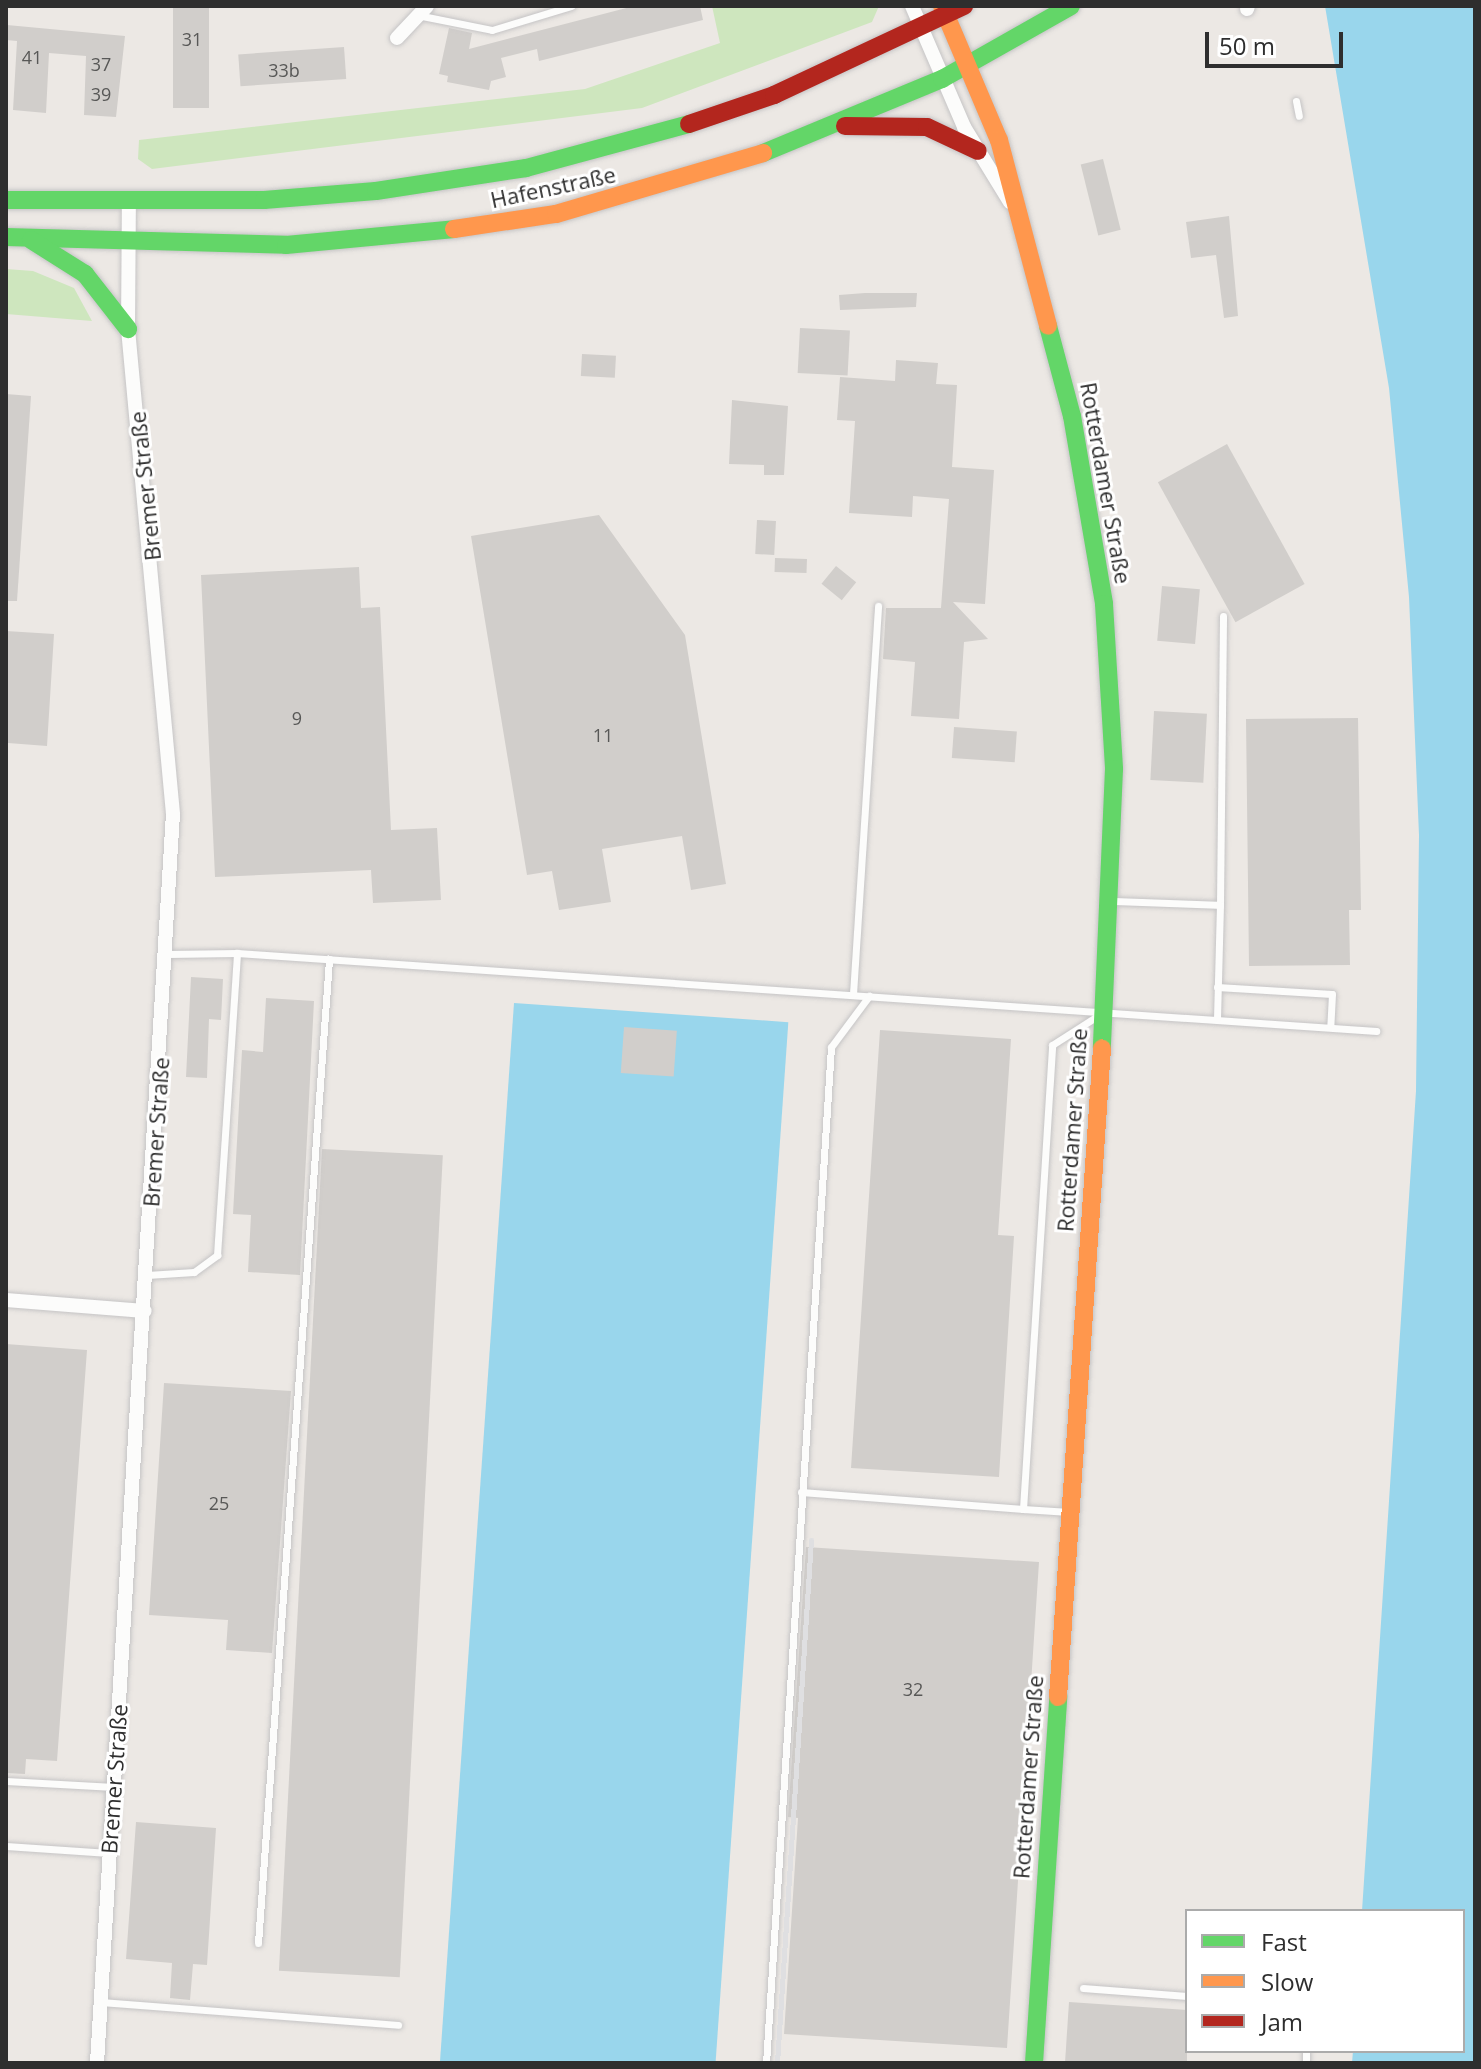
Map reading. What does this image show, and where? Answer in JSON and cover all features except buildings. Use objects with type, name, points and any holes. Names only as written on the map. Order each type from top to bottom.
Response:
[{"type":"main road","name":"Hafenstraße","points":[[6,200],[129,203],[334,196],[526,168],[716,116],[920,29],[944,11],[964,6]]},
{"type":"main road","name":"Hafenstraße","points":[[6,237],[129,244],[326,242],[506,223],[659,188],[837,126],[942,79],[1071,6]]},
{"type":"main road","name":"Rotterdamer Straße","points":[[944,11],[999,140],[1016,210],[1052,330],[1091,507],[1104,604],[1114,769],[1104,1012],[1034,2063]]},
{"type":"main road","points":[[837,126],[927,127],[978,151]]},
{"type":"main road","points":[[28,238],[85,274],[128,329]]},
{"type":"street","name":"Rotterdamer Straße","points":[[912,6],[942,79],[978,151],[1016,210]]},
{"type":"street","points":[[397,38],[425,11]]},
{"type":"street","name":"Bremer Straße","points":[[97,2063],[168,954],[172,766],[128,329],[129,203]]},
{"type":"street","points":[[6,1300],[145,1311]]},
{"type":"lane","points":[[425,11],[492,30],[571,6]]},
{"type":"lane","points":[[1296,101],[1299,116]]},
{"type":"lane","points":[[853,994],[878,606]]},
{"type":"lane","points":[[1217,1019],[1223,616]]},
{"type":"lane","points":[[1109,900],[1220,905]]},
{"type":"lane","points":[[168,954],[237,953],[1376,1031]]},
{"type":"lane","points":[[147,1275],[194,1272],[217,1255],[237,953]]},
{"type":"lane","points":[[258,1943],[329,959]]},
{"type":"lane","points":[[1217,987],[1332,994],[1330,1027]]},
{"type":"lane","points":[[766,2063],[831,1047],[869,996]]},
{"type":"lane","points":[[1023,1509],[1052,1045],[1104,1012]]},
{"type":"lane","points":[[801,1492],[1069,1512]]},
{"type":"lane","points":[[6,1781],[114,1787]]},
{"type":"lane","points":[[6,1846],[109,1853]]},
{"type":"lane","points":[[1083,1988],[1185,1996]]},
{"type":"lane","points":[[101,2002],[398,2025]]},
{"type":"green space","points":[[712,6],[879,6],[872,22],[642,108],[152,169],[138,159],[139,140],[585,89],[720,43]]},
{"type":"green space","points":[[6,269],[33,271],[74,288],[92,321],[6,314]]},
{"type":"water","points":[[1325,6],[1475,6],[1475,2063],[1352,2063],[1353,2053],[1465,2053],[1465,1909],[1362,1909],[1416,1091],[1419,835],[1409,597],[1389,388]]},
{"type":"water","points":[[514,1003],[788,1022],[716,2063],[440,2062]]},
{"type":"railway","points":[[777,2063],[811,1540]]},
{"type":"traffic: fast","points":[[763,153],[942,79],[1071,6]]},
{"type":"traffic: fast","points":[[6,200],[264,200],[376,191],[526,168],[689,124]]},
{"type":"traffic: fast","points":[[6,237],[286,245],[454,229]]},
{"type":"traffic: fast","points":[[31,240],[85,274],[128,329]]},
{"type":"traffic: fast","points":[[1048,326],[1072,416],[1104,604],[1114,769],[1102,1048]]},
{"type":"traffic: fast","points":[[1034,2063],[1058,1697]]},
{"type":"traffic: slow","points":[[942,6],[999,140],[1048,326]]},
{"type":"traffic: slow","points":[[454,229],[556,214],[763,153]]},
{"type":"traffic: slow","points":[[1058,1697],[1102,1048]]},
{"type":"traffic: jam","points":[[689,124],[774,95],[964,6]]},
{"type":"traffic: jam","points":[[845,126],[927,127],[978,151]]}]
